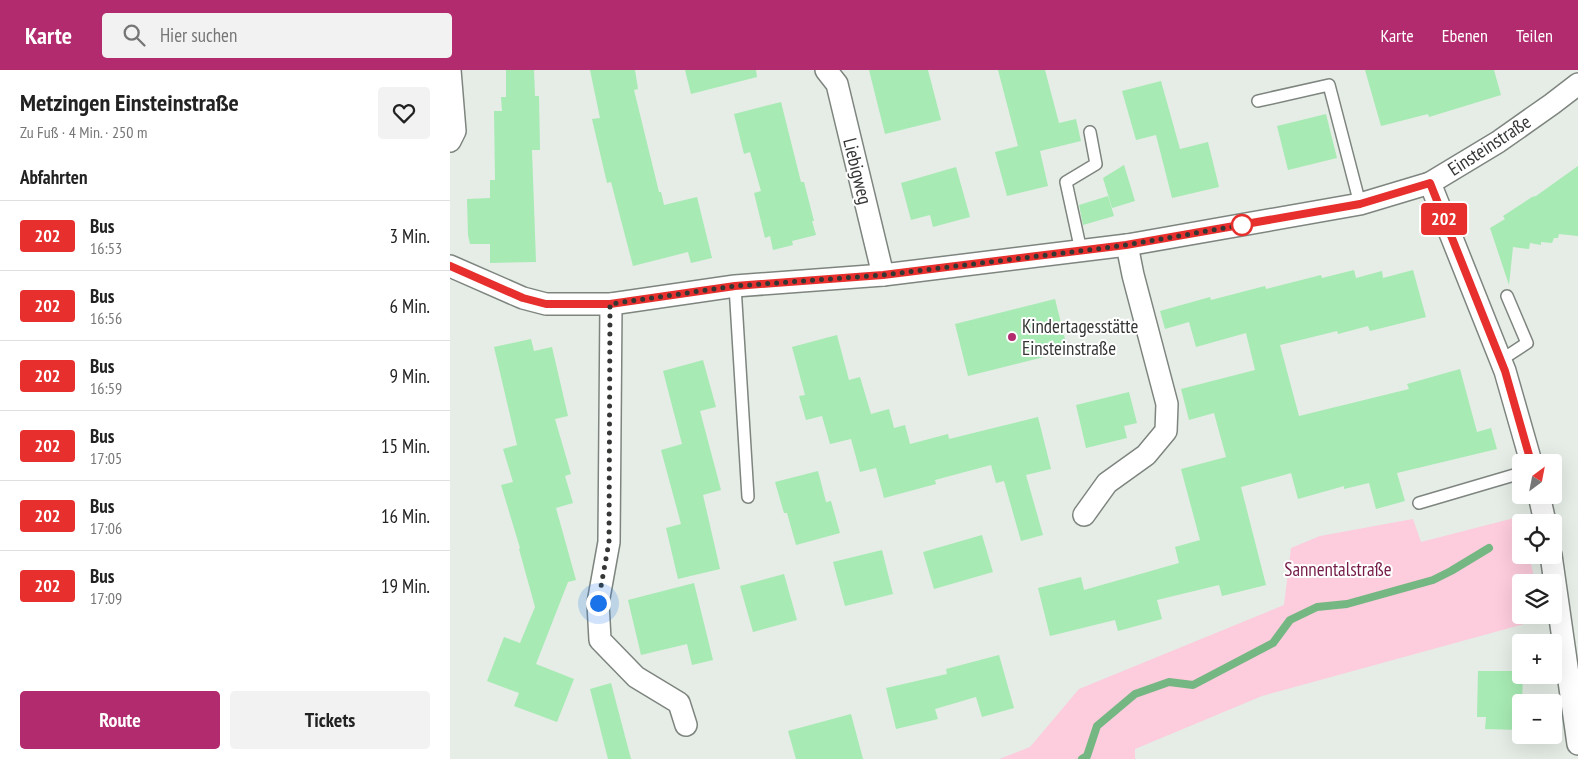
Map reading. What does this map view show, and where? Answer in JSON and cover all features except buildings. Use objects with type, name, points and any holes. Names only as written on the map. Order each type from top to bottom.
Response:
[{"type":"street","points":[[450,70],[454,131],[450,141]]},
{"type":"street","name":"Liebigweg","points":[[826,70],[837,84],[883,275]]},
{"type":"street","name":"Einsteinstraße","points":[[450,266],[523,298],[546,304],[610,304],[735,286],[883,275],[1126,245],[1360,204],[1430,183],[1498,142],[1578,84]]},
{"type":"street","points":[[1430,183],[1501,360],[1529,454]]},
{"type":"street","points":[[1084,515],[1107,483],[1146,456],[1166,431],[1167,404],[1126,245]]},
{"type":"street","points":[[610,304],[609,542],[598,603],[600,640],[636,677],[679,702],[686,725]]},
{"type":"street","points":[[1552,564],[1578,744]]},
{"type":"lane","points":[[1258,101],[1328,84],[1360,204]]},
{"type":"lane","points":[[1081,251],[1066,182],[1096,164],[1090,132]]},
{"type":"lane","points":[[735,286],[748,496]]},
{"type":"lane","points":[[1501,360],[1527,343],[1507,296]]},
{"type":"lane","points":[[1419,504],[1512,476]]},
{"type":"green space","name":"Sannentalstraße","points":[[1413,519],[1421,542],[1512,519],[1512,564],[1531,564],[1533,574],[1512,574],[1512,624],[1524,624],[1262,696],[1135,749],[1135,759],[999,759],[1030,747],[1079,689],[1284,605],[1291,548],[1320,536]]},
{"type":"waterway","points":[[1082,759],[1087,756],[1097,726],[1135,694],[1169,682],[1193,685],[1273,643],[1290,620],[1317,607],[1347,604],[1433,580],[1489,548]]},
{"type":"bus line","name":"202","points":[[450,266],[523,298],[546,304],[610,304],[735,286],[883,275],[1126,245],[1360,204],[1430,183],[1505,371],[1529,454]]},
{"type":"place","name":"Kindertagesstätte Einsteinstraße","points":[[1012,337]]},
{"type":"route","points":[[598,603],[609,542],[610,304],[735,286],[883,275],[1096,249],[1242,225]]}]
